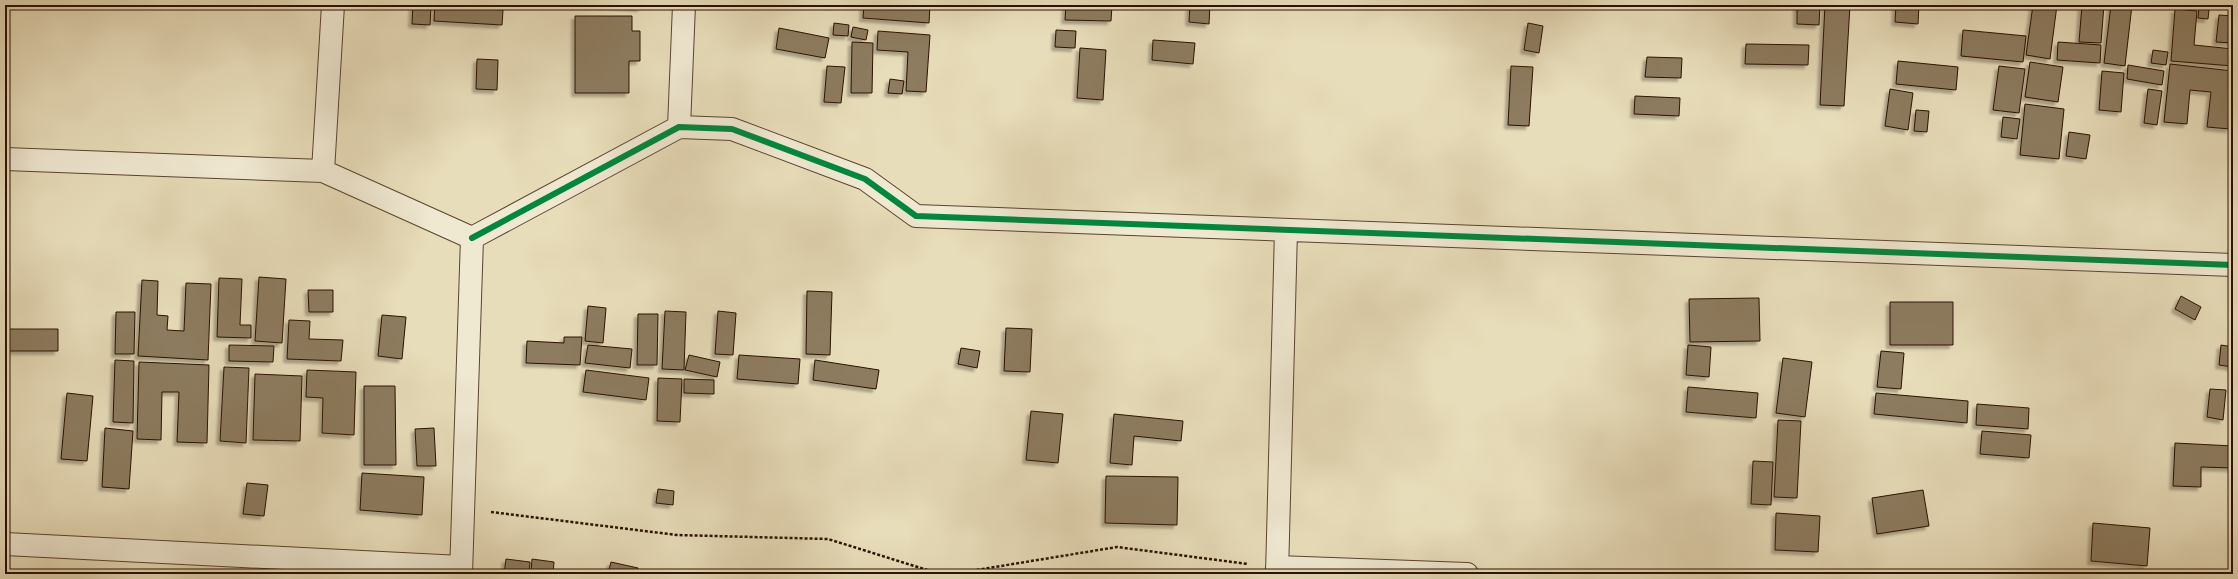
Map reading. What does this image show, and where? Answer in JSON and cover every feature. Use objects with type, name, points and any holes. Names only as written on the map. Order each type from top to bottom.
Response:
[{"type":"street","points":[[323,171],[333,5]]},
{"type":"street","points":[[679,127],[684,5]]},
{"type":"street","points":[[472,238],[679,127],[732,129],[865,179],[916,216],[2233,266]]},
{"type":"street","points":[[5,159],[323,171],[472,238]]},
{"type":"street","points":[[1286,230],[1277,571],[1467,574]]},
{"type":"street","points":[[5,544],[461,571],[472,238]]},
{"type":"path","points":[[462,508],[677,535],[828,539],[940,574]]},
{"type":"path","points":[[952,574],[1117,547],[1277,571]]},
{"type":"building","points":[[413,5],[431,5],[430,25],[412,24]]},
{"type":"building","points":[[435,5],[503,10],[502,25],[434,21]]},
{"type":"building","points":[[600,5],[641,5],[641,8]]},
{"type":"building","points":[[864,5],[930,5],[929,23],[863,18]]},
{"type":"building","points":[[1066,5],[1112,5],[1111,21],[1065,20]]},
{"type":"building","points":[[1190,5],[1210,5],[1209,24],[1189,22]]},
{"type":"building","points":[[1797,5],[1820,5],[1819,25],[1797,24]]},
{"type":"building","points":[[1825,5],[1850,5],[1844,106],[1820,105]]},
{"type":"building","points":[[1896,5],[1919,5],[1918,24],[1895,22]]},
{"type":"building","points":[[2033,5],[2057,5],[2050,59],[2026,55]]},
{"type":"building","points":[[2082,5],[2104,5],[2101,43],[2079,42]]},
{"type":"building","points":[[2111,5],[2132,5],[2125,66],[2104,63]]},
{"type":"building","points":[[2199,8],[2209,10],[2208,19],[2198,18]]},
{"type":"building","points":[[2175,9],[2197,11],[2194,45],[2233,49],[2233,66],[2171,61]]},
{"type":"building","points":[[2219,15],[2233,16],[2233,43],[2216,42]]},
{"type":"building","points":[[575,16],[632,16],[632,31],[640,31],[640,61],[629,61],[629,93],[575,93]]},
{"type":"building","points":[[834,23],[849,25],[848,36],[833,35]]},
{"type":"building","points":[[1528,23],[1543,26],[1539,53],[1524,50]]},
{"type":"building","points":[[853,27],[868,30],[866,40],[851,37]]},
{"type":"building","points":[[779,28],[829,38],[825,58],[776,49]]},
{"type":"building","points":[[1056,30],[1076,31],[1075,48],[1055,47]]},
{"type":"building","points":[[1963,30],[2026,36],[2023,62],[1961,56]]},
{"type":"building","points":[[878,31],[930,35],[926,92],[906,91],[908,52],[877,50]]},
{"type":"building","points":[[1153,40],[1195,43],[1193,64],[1152,60]]},
{"type":"building","points":[[852,42],[873,43],[872,93],[851,93]]},
{"type":"building","points":[[2058,42],[2101,45],[2100,63],[2057,60]]},
{"type":"building","points":[[1746,44],[1809,45],[1808,65],[1745,64]]},
{"type":"building","points":[[1080,48],[1106,50],[1103,100],[1077,98]]},
{"type":"building","points":[[2153,50],[2168,52],[2166,65],[2151,63]]},
{"type":"building","points":[[1647,57],[1682,58],[1681,78],[1645,77]]},
{"type":"building","points":[[477,59],[498,60],[497,90],[476,89]]},
{"type":"building","points":[[1898,61],[1958,67],[1956,90],[1896,84]]},
{"type":"building","points":[[2030,62],[2063,67],[2058,102],[2025,97]]},
{"type":"building","points":[[2170,64],[2233,71],[2230,129],[2207,127],[2211,92],[2190,90],[2187,124],[2164,122]]},
{"type":"building","points":[[2128,65],[2164,71],[2162,85],[2127,79]]},
{"type":"building","points":[[827,66],[845,67],[841,103],[824,102]]},
{"type":"building","points":[[1511,66],[1533,67],[1529,126],[1508,125]]},
{"type":"building","points":[[1999,66],[2025,69],[2019,113],[1993,110]]},
{"type":"building","points":[[2102,71],[2124,73],[2121,112],[2099,110]]},
{"type":"building","points":[[890,79],[904,81],[902,94],[888,93]]},
{"type":"building","points":[[1890,89],[1913,93],[1908,130],[1885,126]]},
{"type":"building","points":[[2148,89],[2162,91],[2157,125],[2144,123]]},
{"type":"building","points":[[1635,96],[1680,98],[1679,116],[1634,114]]},
{"type":"building","points":[[2025,104],[2064,109],[2059,159],[2020,155]]},
{"type":"building","points":[[1916,110],[1929,111],[1927,132],[1914,131]]},
{"type":"building","points":[[2003,117],[2020,119],[2017,139],[2001,137]]},
{"type":"building","points":[[2069,132],[2090,135],[2086,159],[2066,156]]},
{"type":"building","points":[[5,230],[6,230],[5,263]]},
{"type":"building","points":[[259,277],[286,279],[282,343],[255,341]]},
{"type":"building","points":[[219,278],[242,279],[240,325],[251,325],[251,338],[217,337]]},
{"type":"building","points":[[142,280],[158,281],[157,315],[168,316],[167,330],[184,331],[186,283],[211,284],[208,360],[138,356]]},
{"type":"building","points":[[308,290],[333,290],[333,312],[309,312]]},
{"type":"building","points":[[807,291],[832,292],[830,355],[806,354]]},
{"type":"building","points":[[2181,296],[2201,307],[2195,320],[2175,309]]},
{"type":"building","points":[[1759,298],[1760,341],[1690,342],[1689,299]]},
{"type":"building","points":[[1890,302],[1953,302],[1953,345],[1890,345]]},
{"type":"building","points":[[588,306],[606,308],[603,343],[585,341]]},
{"type":"building","points":[[665,311],[686,312],[684,370],[662,369]]},
{"type":"building","points":[[718,311],[736,313],[733,355],[715,354]]},
{"type":"building","points":[[116,312],[135,312],[134,354],[115,354]]},
{"type":"building","points":[[638,314],[658,314],[657,365],[637,365]]},
{"type":"building","points":[[382,315],[406,317],[402,359],[378,356]]},
{"type":"building","points":[[289,320],[310,321],[309,339],[343,340],[341,361],[287,359]]},
{"type":"building","points":[[1006,328],[1032,329],[1030,372],[1004,371]]},
{"type":"building","points":[[5,329],[58,329],[58,351],[5,351]]},
{"type":"building","points":[[564,337],[582,337],[580,365],[526,363],[527,341],[564,343]]},
{"type":"building","points":[[229,345],[274,346],[273,362],[229,361]]},
{"type":"building","points":[[588,345],[632,349],[630,368],[585,363]]},
{"type":"building","points":[[1688,345],[1711,347],[1709,377],[1686,375]]},
{"type":"building","points":[[2221,345],[2233,347],[2233,367],[2219,365]]},
{"type":"building","points":[[961,348],[980,351],[977,368],[958,364]]},
{"type":"building","points":[[1881,351],[1904,353],[1901,389],[1877,387]]},
{"type":"building","points":[[689,355],[720,362],[717,377],[685,370]]},
{"type":"building","points":[[739,355],[800,359],[798,384],[737,379]]},
{"type":"building","points":[[1783,358],[1812,362],[1805,417],[1776,413]]},
{"type":"building","points":[[115,360],[134,361],[133,423],[113,422]]},
{"type":"building","points":[[815,360],[879,370],[876,389],[813,380]]},
{"type":"building","points":[[139,362],[209,365],[207,443],[177,442],[179,392],[162,392],[161,440],[137,439]]},
{"type":"building","points":[[224,367],[249,368],[246,443],[220,441]]},
{"type":"building","points":[[307,370],[356,372],[354,435],[322,433],[323,398],[306,397]]},
{"type":"building","points":[[586,370],[649,378],[646,400],[583,392]]},
{"type":"building","points":[[255,374],[302,376],[300,441],[253,440]]},
{"type":"building","points":[[658,378],[682,379],[680,422],[657,421]]},
{"type":"building","points":[[684,379],[714,380],[714,394],[684,393]]},
{"type":"building","points":[[364,386],[395,386],[396,465],[364,465]]},
{"type":"building","points":[[1688,387],[1758,393],[1756,418],[1686,412]]},
{"type":"building","points":[[2210,389],[2226,390],[2223,420],[2207,417]]},
{"type":"building","points":[[67,393],[93,396],[87,461],[61,459]]},
{"type":"building","points":[[1876,393],[1968,401],[1967,423],[1874,414]]},
{"type":"building","points":[[1977,404],[2029,408],[2028,429],[1976,425]]},
{"type":"building","points":[[1031,411],[1063,414],[1058,463],[1026,460]]},
{"type":"building","points":[[1114,414],[1183,421],[1181,441],[1134,436],[1132,465],[1110,463]]},
{"type":"building","points":[[1778,420],[1801,421],[1797,498],[1774,497]]},
{"type":"building","points":[[105,428],[133,431],[129,489],[102,487]]},
{"type":"building","points":[[434,428],[436,466],[417,466],[415,429]]},
{"type":"building","points":[[1982,431],[2031,435],[2029,458],[1980,454]]},
{"type":"building","points":[[2175,443],[2233,446],[2233,468],[2201,467],[2201,487],[2173,486]]},
{"type":"building","points":[[1753,461],[1773,462],[1771,505],[1751,504]]},
{"type":"building","points":[[362,473],[424,477],[422,515],[360,510]]},
{"type":"building","points":[[1106,476],[1178,477],[1177,525],[1105,523]]},
{"type":"building","points":[[247,483],[268,485],[264,516],[243,514]]},
{"type":"building","points":[[658,489],[674,491],[673,505],[656,503]]},
{"type":"building","points":[[1923,490],[1929,526],[1877,534],[1872,498]]},
{"type":"building","points":[[1776,513],[1820,516],[1818,552],[1775,550]]},
{"type":"building","points":[[2093,523],[2150,528],[2147,566],[2091,561]]},
{"type":"building","points":[[506,559],[530,562],[529,574],[504,574]]},
{"type":"building","points":[[532,559],[554,562],[553,574],[531,574]]},
{"type":"building","points":[[611,562],[638,568],[636,574],[608,574]]},
{"type":"building","points":[[535,570],[561,573],[561,574],[535,574]]},
{"type":"cycle path","points":[[472,238],[679,127],[732,129],[865,179],[916,216],[2233,265]]}]
